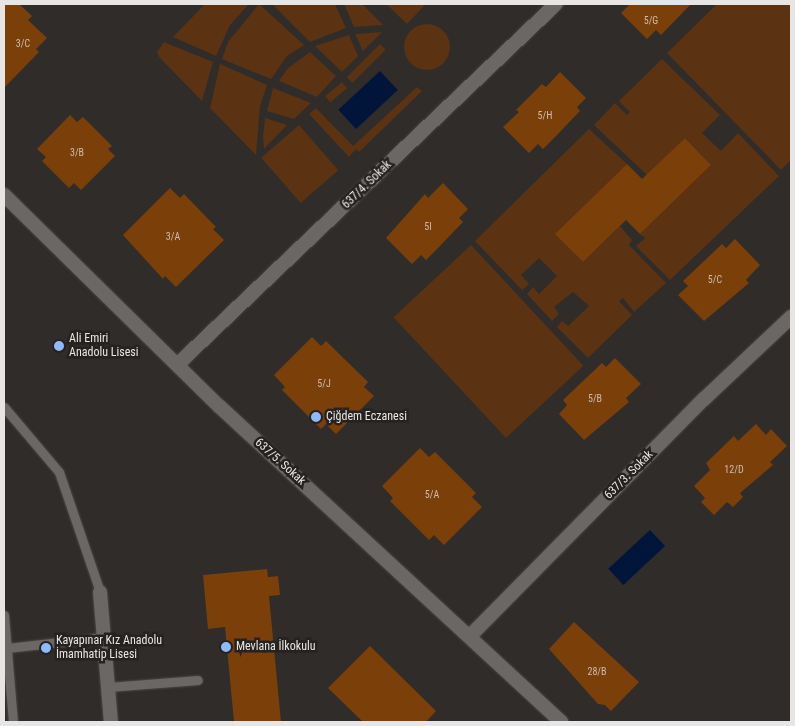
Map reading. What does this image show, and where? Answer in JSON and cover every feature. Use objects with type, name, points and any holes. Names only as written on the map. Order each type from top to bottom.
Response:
[{"type":"street","name":"637/4. Sokak","points":[[178,365],[556,4]]},
{"type":"street","name":"637/5. Sokak","points":[[4,195],[178,365],[562,722]]},
{"type":"street","name":"637/3. Sokak","points":[[470,636],[704,399],[791,317]]},
{"type":"street","points":[[100,592],[111,722]]},
{"type":"lane","points":[[4,408],[59,472],[100,592]]},
{"type":"lane","points":[[4,615],[13,722]]},
{"type":"lane","points":[[7,648],[104,637]]},
{"type":"lane","points":[[108,687],[198,680]]},
{"type":"shaded area","points":[[205,4],[249,4],[230,25],[216,56],[173,37]]},
{"type":"shaded area","points":[[259,4],[304,45],[287,56],[271,79],[222,59],[228,42]]},
{"type":"shaded area","points":[[272,4],[335,4],[346,28],[310,42]]},
{"type":"shaded area","points":[[344,4],[362,4],[383,25],[354,27]]},
{"type":"shaded area","points":[[386,4],[422,4],[424,6],[407,24]]},
{"type":"shaded area","points":[[717,4],[791,4],[791,160],[781,170],[667,53]]},
{"type":"shaded area","points":[[422,24],[432,24],[446,34],[450,47],[446,60],[440,66],[432,70],[422,70],[408,60],[404,52],[404,42],[414,28]]},
{"type":"shaded area","points":[[382,32],[363,51],[355,34]]},
{"type":"shaded area","points":[[349,35],[358,56],[342,72],[315,46]]},
{"type":"shaded area","points":[[164,42],[213,62],[202,101],[159,57],[157,52]]},
{"type":"shaded area","points":[[380,44],[386,50],[352,83],[347,77]]},
{"type":"shaded area","points":[[310,52],[336,76],[317,97],[279,81],[288,68]]},
{"type":"shaded area","points":[[662,59],[720,115],[702,133],[721,151],[738,133],[779,176],[670,280],[636,246],[645,238],[640,234],[711,165],[685,138],[647,175],[594,125],[615,103],[627,115],[630,112],[619,101]]},
{"type":"shaded area","points":[[220,64],[267,85],[260,106],[256,155],[210,108]]},
{"type":"shaded area","points":[[342,82],[347,88],[330,102],[325,96]]},
{"type":"shaded area","points":[[417,87],[422,91],[359,152],[356,149],[349,157],[309,114],[316,108],[353,146]]},
{"type":"shaded area","points":[[273,88],[311,103],[294,119],[267,111]]},
{"type":"shaded area","points":[[265,118],[287,125],[264,149],[263,136]]},
{"type":"shaded area","points":[[299,125],[338,170],[301,203],[261,158]]},
{"type":"shaded area","points":[[589,129],[627,164],[556,234],[583,262],[620,226],[632,240],[629,245],[666,283],[634,312],[623,298],[619,301],[632,315],[588,358],[557,327],[562,321],[568,326],[589,306],[573,292],[554,307],[559,314],[552,321],[527,294],[533,287],[539,294],[557,276],[539,258],[521,275],[529,284],[522,290],[475,241]]},
{"type":"shaded area","points":[[471,245],[584,366],[506,438],[393,317]]},
{"type":"water","points":[[380,71],[398,90],[356,129],[338,110]]},
{"type":"water","points":[[650,530],[665,546],[623,585],[608,569]]},
{"type":"building","points":[[4,4],[19,4],[32,16],[28,20],[47,38],[36,49],[39,52],[4,88]]},
{"type":"building","points":[[630,4],[691,4],[661,35],[656,30],[647,39],[621,13]]},
{"type":"building","points":[[560,72],[586,98],[577,107],[580,111],[543,149],[538,144],[529,153],[503,127],[519,112],[516,110],[542,84],[546,87]]},
{"type":"building","points":[[70,115],[77,122],[83,117],[112,146],[108,149],[115,156],[81,190],[74,183],[69,188],[42,161],[46,157],[37,149]]},
{"type":"building","points":[[685,138],[711,165],[640,234],[626,220],[583,262],[555,234],[627,164],[642,179]]},
{"type":"building","points":[[443,183],[468,209],[459,218],[463,222],[426,260],[421,255],[412,264],[386,238],[425,194],[428,198]]},
{"type":"building","points":[[170,188],[180,198],[184,194],[216,227],[213,229],[224,240],[176,287],[165,276],[163,279],[123,235]]},
{"type":"building","points":[[735,239],[760,265],[746,280],[749,283],[704,321],[678,295],[688,286],[683,281],[722,244],[726,248]]},
{"type":"building","points":[[312,337],[321,346],[326,341],[368,382],[364,387],[374,396],[336,434],[326,424],[321,429],[282,390],[285,387],[274,375]]},
{"type":"building","points":[[615,358],[641,384],[626,398],[629,402],[584,440],[559,414],[567,405],[563,400],[602,363],[606,367]]},
{"type":"building","points":[[756,424],[766,435],[771,429],[787,446],[770,462],[773,465],[740,493],[743,497],[733,507],[727,502],[714,515],[701,502],[705,498],[694,486],[710,470],[706,463],[734,436],[738,441]]},
{"type":"building","points":[[420,448],[429,457],[435,452],[476,493],[472,497],[482,507],[444,545],[434,535],[429,540],[390,501],[393,498],[382,486]]},
{"type":"building","points":[[267,569],[268,577],[278,576],[280,595],[269,596],[281,722],[234,722],[225,627],[208,629],[203,575]]},
{"type":"building","points":[[574,622],[639,682],[611,711],[605,705],[598,704],[549,649]]},
{"type":"building","points":[[370,646],[436,711],[426,722],[363,722],[328,688]]},
{"type":"place","name":"Ali Emiri Anadolu Lisesi","points":[[59,346]]},
{"type":"place","name":"Çiğdem Eczanesi","points":[[316,417]]},
{"type":"place","name":"Mevlana İlkokulu","points":[[226,647]]},
{"type":"place","name":"Kayapınar Kız Anadolu İmamhatip Lisesi","points":[[46,648]]}]
